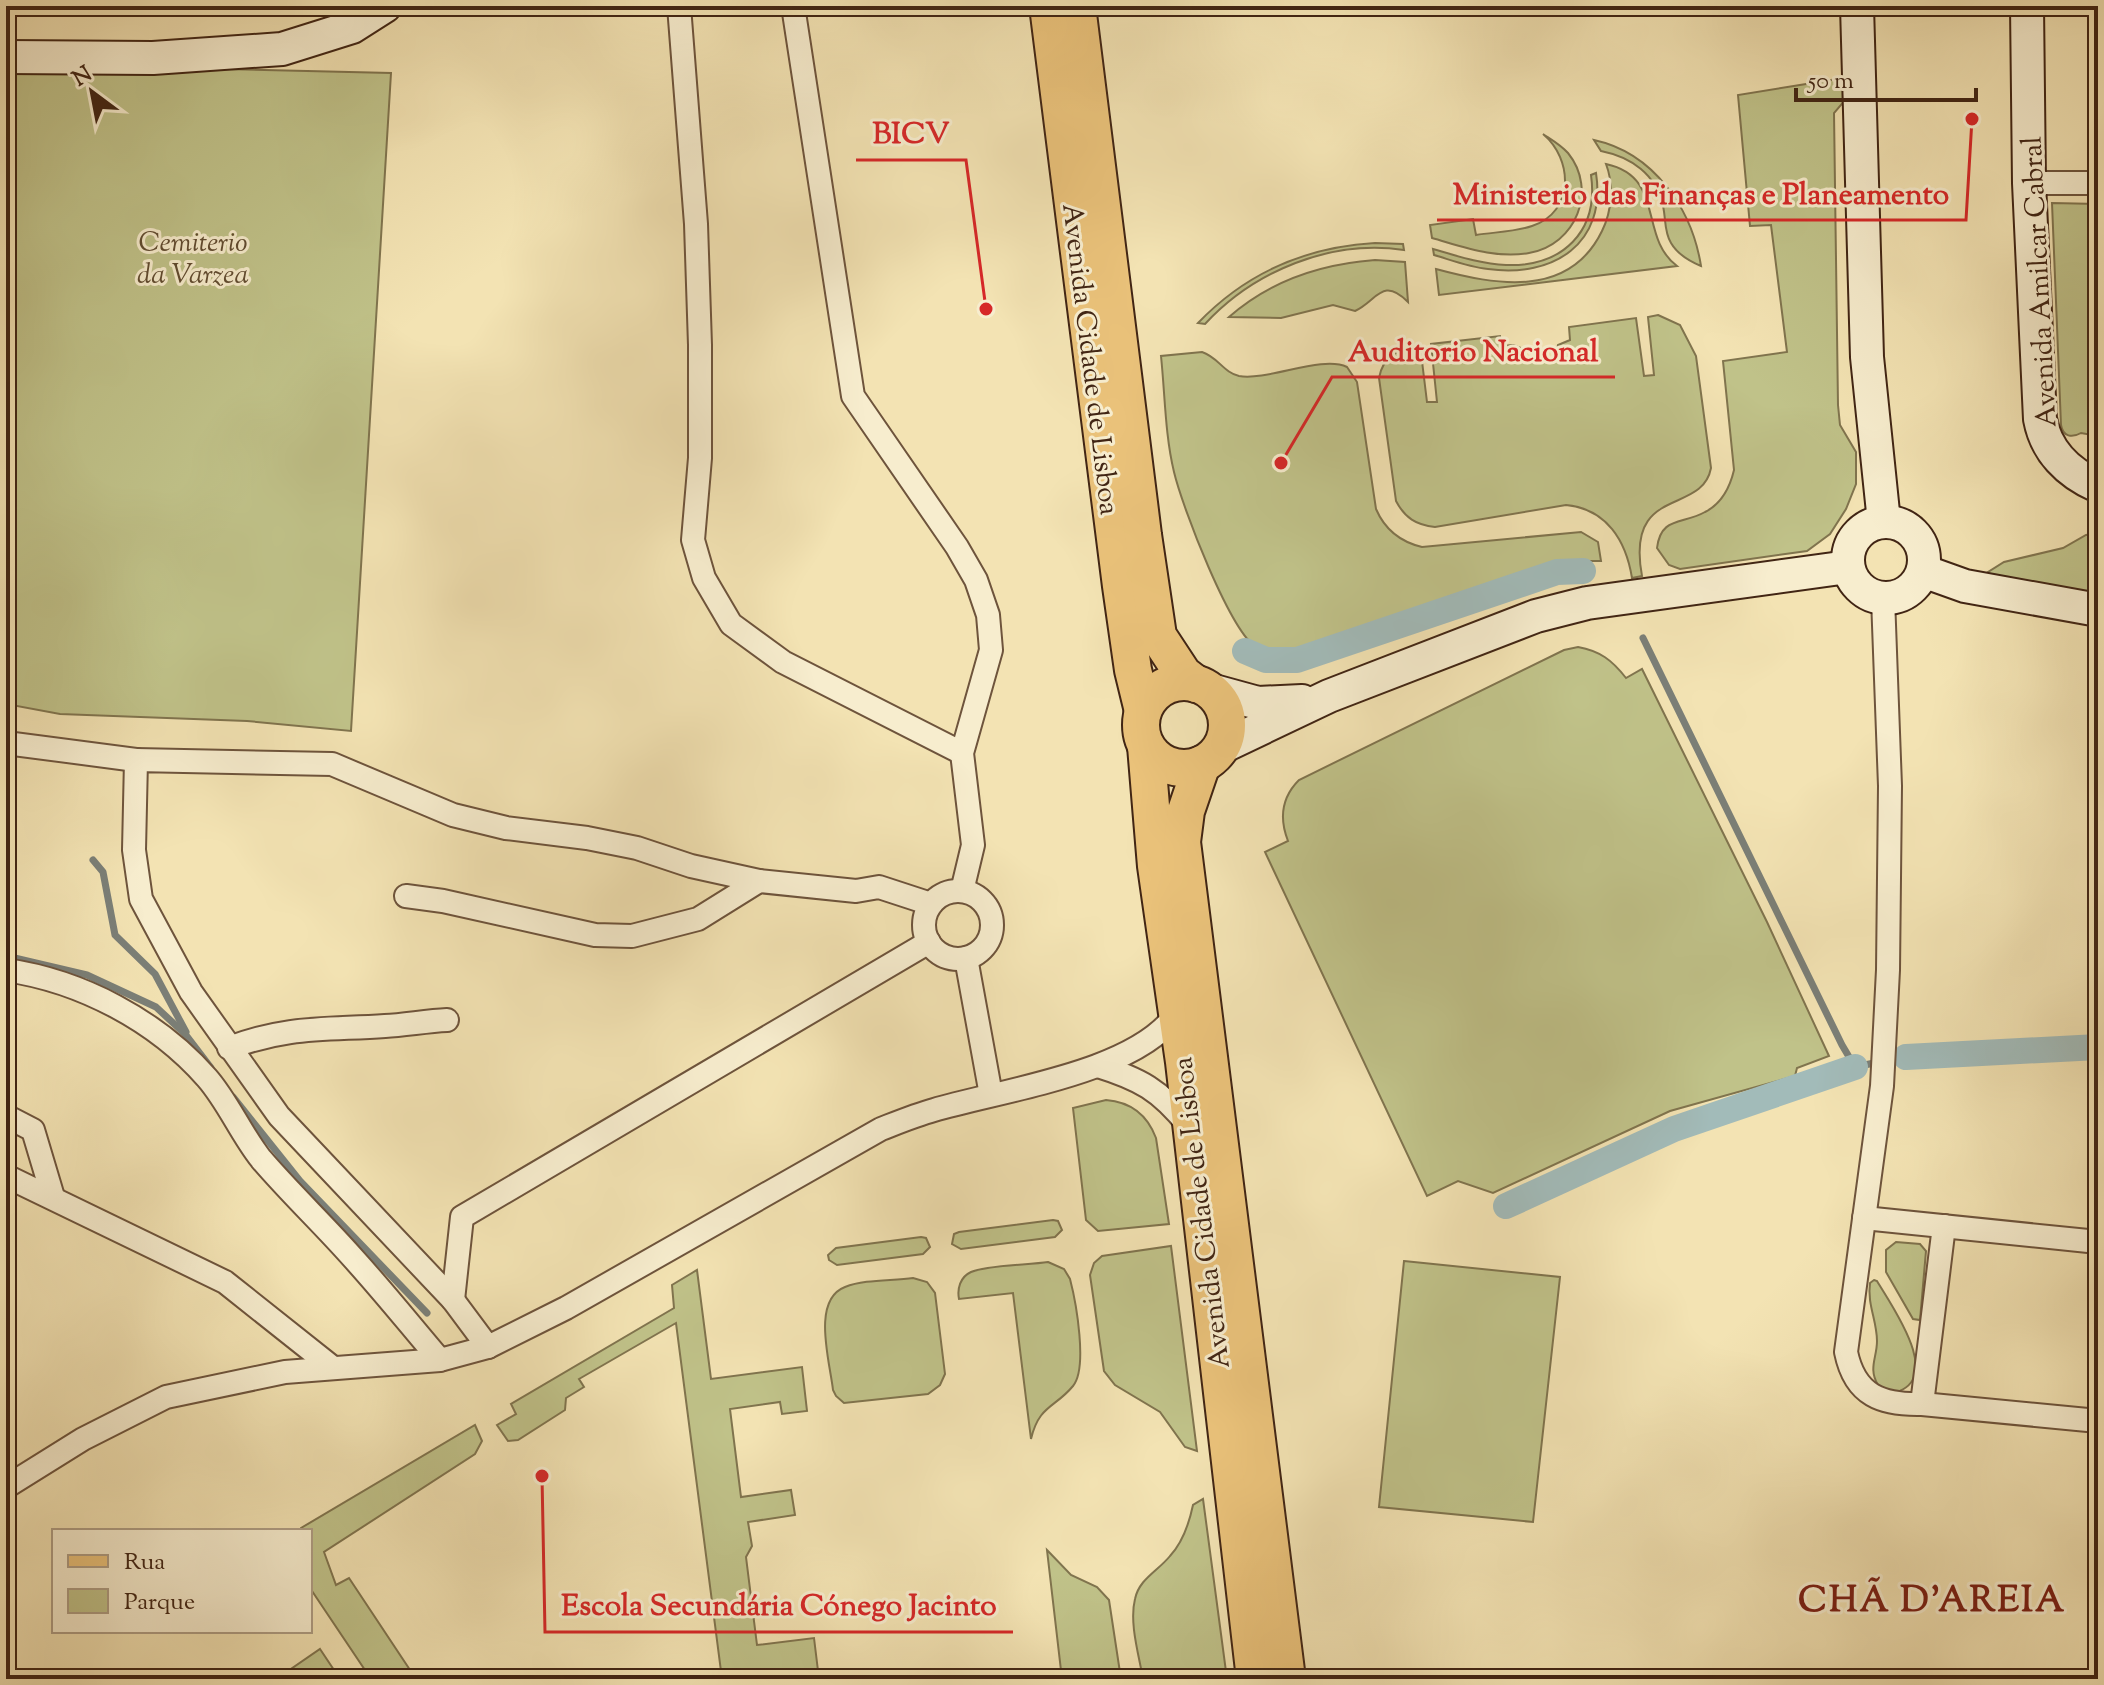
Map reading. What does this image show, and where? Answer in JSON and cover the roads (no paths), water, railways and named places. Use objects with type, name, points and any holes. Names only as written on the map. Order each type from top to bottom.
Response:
[{"type":"main road","name":"Avenida Cidade de Lisboa","points":[[1048,6],[1121,586],[1133,670],[1143,711]]},
{"type":"main road","name":"Avenida Cidade de Lisboa","points":[[1077,6],[1158,636],[1183,674],[1202,687]]},
{"type":"main road","points":[[1170,685],[1202,687],[1217,698],[1227,723],[1211,756],[1190,768],[1164,764],[1146,746],[1141,729],[1143,711],[1159,690],[1170,685]]},
{"type":"main road","name":"Avenida Cidade de Lisboa","points":[[1146,746],[1156,866],[1255,1679]]},
{"type":"main road","name":"Avenida Cidade de Lisboa","points":[[1211,756],[1186,811],[1182,842],[1287,1679]]},
{"type":"street","points":[[6,57],[153,58],[282,49],[352,27],[385,6]]},
{"type":"street","points":[[679,6],[696,224],[700,345],[700,458],[693,540],[704,578],[731,624],[783,662],[962,753]]},
{"type":"street","points":[[793,6],[853,396],[957,547],[976,580],[988,615],[991,650],[962,753],[973,845],[962,891]]},
{"type":"street","points":[[1857,6],[1867,357],[1884,522]]},
{"type":"street","name":"Avenida Amilcar Cabral","points":[[2027,6],[2029,183],[2043,432],[2062,462],[2084,480],[2098,486]]},
{"type":"street","points":[[2029,183],[2098,183]]},
{"type":"street","points":[[1884,522],[1896,523],[1917,537],[1922,549],[1923,571],[1915,585],[1905,593],[1883,598],[1869,595],[1859,588],[1848,567],[1848,554],[1860,531],[1871,524],[1884,522]]},
{"type":"street","points":[[1211,756],[1329,696],[1536,616],[1587,603],[1848,567]]},
{"type":"street","points":[[1923,571],[1965,586],[2098,610]]},
{"type":"street","points":[[1883,598],[1890,786],[1888,970],[1882,1086],[1846,1352],[1853,1375],[1870,1394],[1896,1405],[1922,1404],[2098,1421]]},
{"type":"street","points":[[1202,687],[1258,703],[1299,702],[1329,696]]},
{"type":"street","points":[[6,743],[136,760],[332,764],[453,815],[506,828],[637,848],[691,866],[759,881],[856,891],[879,887],[931,904]]},
{"type":"street","points":[[136,760],[134,850],[141,899],[191,992],[279,1116],[453,1300],[488,1347]]},
{"type":"street","points":[[406,896],[443,901],[595,935],[632,936],[698,919],[759,881]]},
{"type":"street","points":[[950,891],[962,891],[981,899],[992,917],[990,938],[984,947],[966,958],[945,956],[929,942],[924,923],[931,904],[950,891]]},
{"type":"street","points":[[453,1300],[462,1217],[929,942]]},
{"type":"street","points":[[966,958],[991,1095]]},
{"type":"street","points":[[6,970],[42,975],[98,999],[134,1016],[168,1040],[208,1079],[261,1158],[354,1259],[440,1360]]},
{"type":"street","points":[[6,1487],[83,1439],[166,1397],[285,1372],[440,1360],[488,1347],[566,1308],[881,1129],[932,1110],[1098,1066],[1151,1040],[1176,1014]]},
{"type":"street","points":[[229,1048],[258,1037],[296,1030],[447,1020]]},
{"type":"street","points":[[1098,1066],[1146,1084],[1171,1103],[1190,1127]]},
{"type":"street","points":[[6,1116],[33,1130],[53,1197]]},
{"type":"street","points":[[6,1176],[225,1282],[332,1367]]},
{"type":"street","points":[[1864,1218],[2098,1242]]},
{"type":"street","points":[[1922,1404],[1944,1226]]},
{"type":"waterway","points":[[1245,651],[1266,660],[1297,660],[1557,572],[1583,571]]},
{"type":"waterway","points":[[1643,638],[1842,1045],[1855,1067],[1879,1062]]},
{"type":"waterway","points":[[93,860],[103,872],[115,935],[155,974],[186,1032]]},
{"type":"waterway","points":[[6,956],[87,975],[156,1007],[185,1034],[211,1068]]},
{"type":"waterway","points":[[1906,1057],[2098,1047]]},
{"type":"waterway","points":[[1506,1206],[1674,1129],[1855,1067]]},
{"type":"waterway","points":[[233,1097],[300,1181],[427,1313]]},
{"type":"place","name":"Ministerio das Finanças e Planeamento","points":[[1972,119]]},
{"type":"place","name":"BICV","points":[[986,309]]},
{"type":"place","name":"Auditorio Nacional","points":[[1281,463]]},
{"type":"place","name":"Escola Secundária Cónego Jacinto","points":[[542,1476]]},
{"type":"district","name":"CHÃ D’AREIA","points":[[1932,1598]]},
{"type":"park label","name":"Cemiterio da Varzea","points":[[193,257]]}]
